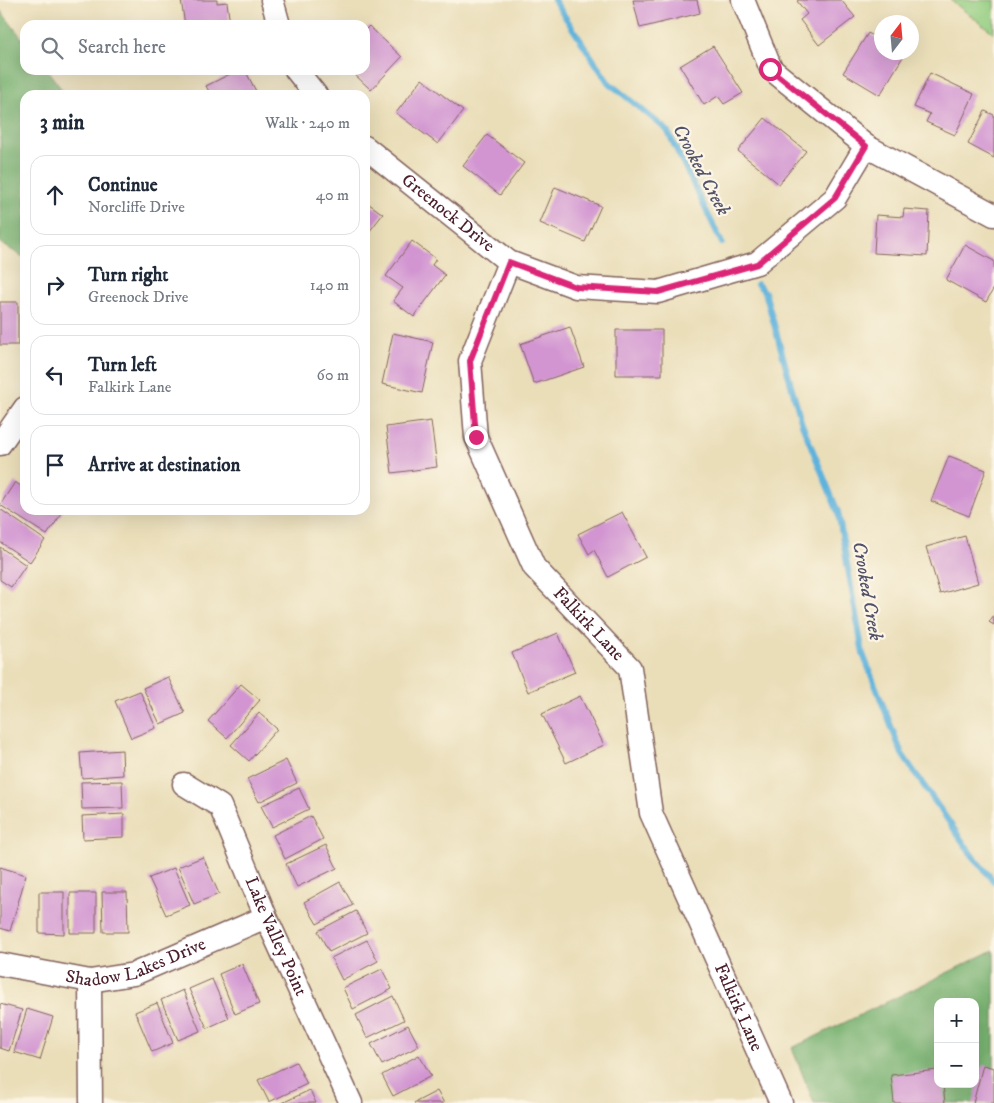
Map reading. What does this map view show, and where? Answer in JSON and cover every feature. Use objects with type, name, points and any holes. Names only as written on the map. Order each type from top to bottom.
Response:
[{"type":"street","points":[[272,0],[278,20]]},
{"type":"street","points":[[743,0],[770,69],[866,146],[994,215]]},
{"type":"street","points":[[300,75],[312,90]]},
{"type":"street","name":"Greenock Drive","points":[[370,151],[509,262],[576,287],[658,292],[757,264],[835,198],[866,146]]},
{"type":"street","name":"Falkirk Lane","points":[[509,262],[470,361],[476,437],[534,567],[630,668],[651,813],[780,1103]]},
{"type":"street","points":[[0,444],[20,415]]},
{"type":"street","name":"Lake Valley Point","points":[[184,784],[220,806],[266,917],[351,1103]]},
{"type":"street","name":"Shadow Lakes Drive","points":[[0,964],[90,981],[134,974],[266,917]]},
{"type":"street","points":[[90,981],[91,1103]]},
{"type":"green space","points":[[950,0],[994,0],[994,33]]},
{"type":"green space","points":[[0,10],[20,36],[20,75],[51,75],[62,90],[20,90],[20,255],[0,243]]},
{"type":"green space","points":[[994,950],[994,1103],[814,1103],[792,1048]]},
{"type":"building","points":[[181,0],[217,0],[217,3],[227,2],[229,20],[184,20]]},
{"type":"building","points":[[633,0],[697,0],[700,13],[640,28]]},
{"type":"building","points":[[841,0],[855,17],[819,45],[800,20],[807,14],[797,1]]},
{"type":"building","points":[[370,27],[402,57],[371,90],[355,75],[370,75]]},
{"type":"building","points":[[868,33],[874,36],[874,60],[901,60],[880,95],[843,73]]},
{"type":"building","points":[[713,46],[743,93],[724,104],[718,96],[704,105],[680,66]]},
{"type":"building","points":[[930,73],[974,94],[955,135],[926,122],[930,114],[914,107]]},
{"type":"building","points":[[228,75],[248,75],[255,90],[208,90],[206,86]]},
{"type":"building","points":[[422,79],[463,111],[438,144],[396,113]]},
{"type":"building","points":[[985,111],[994,115],[994,158],[968,144]]},
{"type":"building","points":[[765,118],[806,151],[779,184],[738,151]]},
{"type":"building","points":[[487,135],[524,163],[500,195],[463,166]]},
{"type":"building","points":[[555,187],[601,206],[585,242],[540,223]]},
{"type":"building","points":[[370,205],[383,214],[370,231]]},
{"type":"building","points":[[904,209],[929,211],[927,256],[874,253],[876,215],[903,217]]},
{"type":"building","points":[[412,241],[436,259],[432,265],[445,275],[414,317],[393,301],[403,288],[386,276]]},
{"type":"building","points":[[965,245],[994,261],[994,288],[986,302],[946,280]]},
{"type":"building","points":[[0,302],[18,302],[18,345],[0,345]]},
{"type":"building","points":[[570,327],[584,367],[534,384],[520,344]]},
{"type":"building","points":[[616,330],[662,330],[662,375],[616,375]]},
{"type":"building","points":[[393,333],[433,342],[422,393],[382,384]]},
{"type":"building","points":[[431,421],[437,467],[392,473],[386,427]]},
{"type":"building","points":[[949,456],[986,470],[969,516],[931,501]]},
{"type":"building","points":[[15,482],[20,486],[20,515],[61,515],[47,535],[0,505]]},
{"type":"building","points":[[0,509],[45,540],[30,562],[0,542]]},
{"type":"building","points":[[622,512],[646,557],[608,577],[594,550],[589,554],[578,534]]},
{"type":"building","points":[[965,536],[978,583],[940,594],[926,547]]},
{"type":"building","points":[[0,547],[26,565],[11,587],[0,580]]},
{"type":"building","points":[[994,615],[994,625],[989,622]]},
{"type":"building","points":[[558,633],[575,672],[528,692],[512,653]]},
{"type":"building","points":[[168,677],[185,713],[160,724],[143,688]]},
{"type":"building","points":[[241,684],[260,700],[227,738],[208,721]]},
{"type":"building","points":[[140,691],[156,728],[131,738],[115,701]]},
{"type":"building","points":[[580,696],[604,745],[566,763],[542,714]]},
{"type":"building","points":[[259,713],[277,729],[249,761],[231,745]]},
{"type":"building","points":[[122,750],[123,775],[82,778],[80,753]]},
{"type":"building","points":[[286,760],[297,783],[259,802],[247,779]]},
{"type":"building","points":[[122,781],[123,808],[82,809],[81,782]]},
{"type":"building","points":[[299,788],[309,809],[272,827],[261,806]]},
{"type":"building","points":[[124,814],[124,837],[83,839],[82,816]]},
{"type":"building","points":[[311,816],[323,839],[285,859],[273,835]]},
{"type":"building","points":[[326,845],[337,868],[297,887],[286,864]]},
{"type":"building","points":[[203,857],[219,894],[194,904],[178,867]]},
{"type":"building","points":[[0,867],[26,875],[10,931],[0,928]]},
{"type":"building","points":[[174,868],[190,905],[166,915],[149,878]]},
{"type":"building","points":[[340,882],[353,905],[317,924],[304,902]]},
{"type":"building","points":[[39,892],[64,892],[64,934],[39,933]]},
{"type":"building","points":[[102,892],[127,892],[128,932],[103,932]]},
{"type":"building","points":[[70,893],[96,893],[96,933],[70,933]]},
{"type":"building","points":[[356,911],[367,933],[329,952],[318,931]]},
{"type":"building","points":[[367,940],[378,961],[342,980],[331,958]]},
{"type":"building","points":[[242,964],[259,1004],[235,1014],[219,974]]},
{"type":"building","points":[[382,969],[392,989],[353,1009],[343,988]]},
{"type":"building","points":[[212,979],[229,1018],[207,1028],[189,989]]},
{"type":"building","points":[[183,990],[200,1031],[178,1040],[161,1000]]},
{"type":"building","points":[[393,996],[404,1020],[367,1038],[356,1015]]},
{"type":"building","points":[[157,1003],[173,1043],[152,1052],[135,1012]]},
{"type":"building","points":[[0,1004],[22,1010],[9,1051],[0,1048]]},
{"type":"building","points":[[27,1009],[53,1017],[40,1060],[14,1052]]},
{"type":"building","points":[[408,1025],[419,1046],[382,1065],[371,1044]]},
{"type":"building","points":[[419,1055],[431,1076],[393,1096],[382,1075]]},
{"type":"building","points":[[296,1062],[307,1084],[269,1102],[258,1080]]},
{"type":"building","points":[[983,1065],[994,1068],[994,1103],[973,1103],[977,1088],[979,1088]]},
{"type":"building","points":[[934,1070],[934,1088],[943,1088],[945,1103],[894,1103],[891,1075]]},
{"type":"building","points":[[310,1090],[316,1103],[282,1103]]},
{"type":"building","points":[[437,1091],[444,1103],[414,1103]]},
{"type":"waterway","name":"Crooked Creek","points":[[554,0],[608,82],[667,130],[722,243]]},
{"type":"waterway","name":"Crooked Creek","points":[[757,284],[765,292],[802,424],[838,512],[863,654],[902,754],[974,858],[994,881]]},
{"type":"route","points":[[476,437],[470,361],[509,262],[576,287],[658,292],[757,264],[835,198],[866,146],[770,69]]}]
